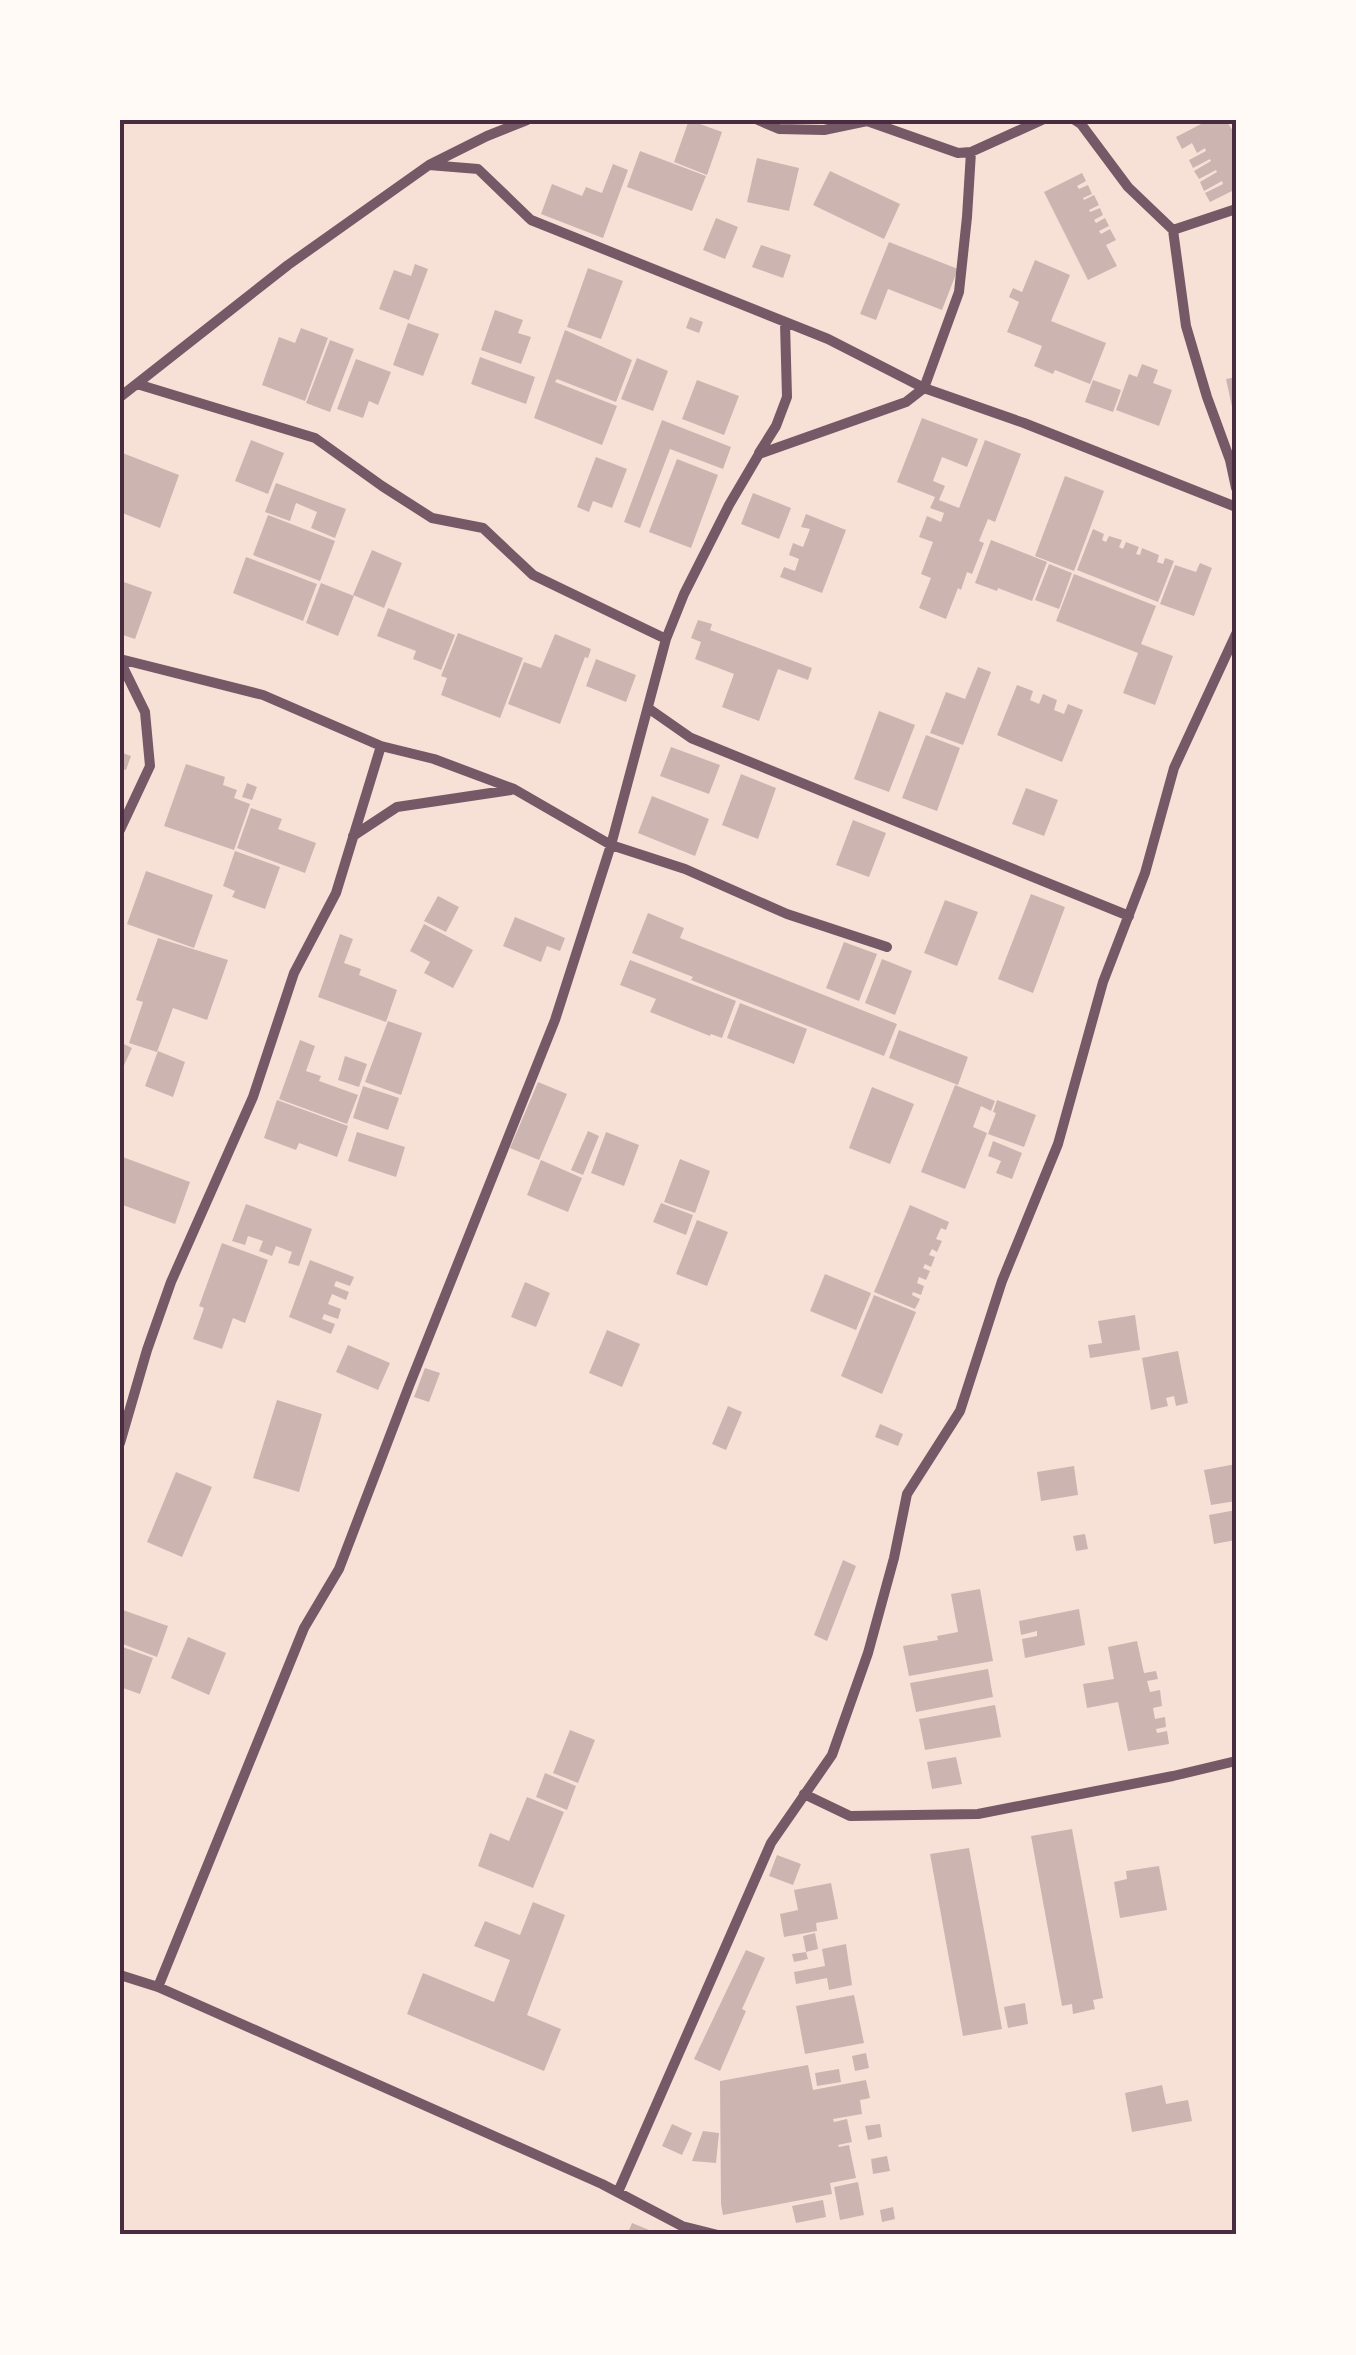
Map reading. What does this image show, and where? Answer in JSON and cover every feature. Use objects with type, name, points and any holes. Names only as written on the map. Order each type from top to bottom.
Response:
[{"type":"street","points":[[120,397],[288,265],[429,165],[527,120]]},
{"type":"street","points":[[758,120],[778,129],[824,130],[867,121],[958,153],[971,152],[1042,120]]},
{"type":"street","points":[[1078,121],[1128,187],[1173,230],[1186,326],[1236,488]]},
{"type":"street","points":[[759,454],[906,402],[924,388],[959,292],[971,152]]},
{"type":"street","points":[[429,165],[478,169],[532,220],[828,339],[924,388],[1024,422],[1236,507]]},
{"type":"street","points":[[1173,230],[1236,209]]},
{"type":"street","points":[[158,1987],[304,1628],[339,1569],[555,1020],[611,845],[666,640],[684,594],[729,505],[776,426],[787,397],[785,323]]},
{"type":"street","points":[[137,384],[316,438],[432,518],[483,528],[533,576],[666,640]]},
{"type":"street","points":[[618,2192],[771,1843],[832,1755],[868,1652],[907,1494],[960,1411],[1002,1281],[1058,1144],[1103,982],[1146,873],[1174,768],[1236,634]]},
{"type":"street","points":[[120,660],[263,696],[381,746],[434,759],[514,789],[611,845],[685,868],[787,914],[888,947]]},
{"type":"street","points":[[120,660],[145,712],[150,766],[120,830]]},
{"type":"street","points":[[648,708],[706,745],[1129,916]]},
{"type":"street","points":[[120,1443],[159,1313],[254,1098],[294,973],[336,893],[381,746]]},
{"type":"street","points":[[352,836],[397,807],[514,789]]},
{"type":"street","points":[[804,1794],[850,1816],[978,1814],[1236,1761]]},
{"type":"street","points":[[120,1975],[158,1987],[618,2192],[682,2226],[718,2235]]},
{"type":"building","points":[[689,120],[722,132],[707,175],[674,162]]},
{"type":"building","points":[[1209,120],[1226,120],[1236,136],[1236,189],[1210,202],[1205,193],[1223,184],[1222,181],[1204,191],[1200,182],[1217,172],[1199,179],[1194,171],[1210,159],[1193,168],[1189,160],[1205,148],[1197,153],[1192,143],[1182,149],[1176,137]]},
{"type":"building","points":[[640,151],[706,176],[692,211],[627,187]]},
{"type":"building","points":[[757,158],[799,168],[789,211],[747,202]]},
{"type":"building","points":[[613,164],[628,170],[603,238],[541,214],[552,184],[582,196],[586,187],[602,193]]},
{"type":"building","points":[[830,171],[900,204],[884,239],[813,205]]},
{"type":"building","points":[[1082,173],[1086,181],[1077,186],[1079,189],[1088,185],[1092,194],[1084,200],[1094,195],[1099,205],[1090,212],[1100,208],[1103,215],[1094,220],[1096,223],[1105,218],[1109,226],[1099,231],[1101,234],[1110,229],[1116,240],[1106,245],[1117,266],[1088,280],[1044,192]]},
{"type":"building","points":[[716,218],[738,227],[725,259],[703,250]]},
{"type":"building","points":[[889,242],[958,269],[942,310],[888,289],[876,320],[860,314]]},
{"type":"building","points":[[761,245],[791,255],[783,278],[752,267]]},
{"type":"building","points":[[1035,260],[1070,275],[1051,321],[1106,343],[1090,384],[1034,366],[1042,346],[1007,332],[1019,302],[1009,297],[1013,288],[1022,292]]},
{"type":"building","points":[[415,264],[428,269],[409,320],[379,309],[394,270],[411,276]]},
{"type":"building","points":[[588,268],[623,281],[601,339],[567,327]]},
{"type":"building","points":[[495,310],[523,320],[518,333],[531,337],[521,364],[481,350]]},
{"type":"building","points":[[690,317],[703,322],[699,333],[686,328]]},
{"type":"building","points":[[408,323],[439,334],[423,376],[393,365]]},
{"type":"building","points":[[301,328],[328,338],[305,401],[262,385],[279,337],[295,343]]},
{"type":"building","points":[[565,330],[632,360],[616,402],[557,379],[555,382],[617,406],[602,445],[534,418]]},
{"type":"building","points":[[330,340],[354,349],[330,412],[306,403]]},
{"type":"building","points":[[480,357],[535,377],[526,404],[471,384]]},
{"type":"building","points":[[637,358],[668,371],[653,411],[621,399]]},
{"type":"building","points":[[356,359],[391,372],[378,405],[369,401],[363,418],[337,409]]},
{"type":"building","points":[[1142,364],[1158,370],[1153,383],[1172,390],[1159,426],[1116,410],[1129,374],[1137,377]]},
{"type":"building","points":[[1236,377],[1236,416],[1234,416],[1226,379]]},
{"type":"building","points":[[697,380],[739,396],[724,435],[682,419]]},
{"type":"building","points":[[1093,380],[1121,390],[1113,412],[1085,402]]},
{"type":"building","points":[[922,418],[978,439],[967,467],[942,457],[933,481],[945,486],[939,500],[959,508],[985,440],[1021,454],[995,522],[988,519],[979,541],[984,543],[972,574],[967,572],[946,619],[919,608],[931,578],[921,574],[933,542],[919,537],[927,516],[941,522],[944,513],[930,508],[935,497],[897,482]]},
{"type":"building","points":[[662,420],[731,447],[723,469],[670,449],[640,528],[624,522]]},
{"type":"building","points":[[251,440],[284,453],[268,494],[235,481]]},
{"type":"building","points":[[120,452],[179,475],[160,528],[120,512]]},
{"type":"building","points":[[596,457],[627,469],[612,508],[593,501],[589,512],[577,507]]},
{"type":"building","points":[[677,459],[718,475],[691,548],[649,532]]},
{"type":"building","points":[[1065,476],[1104,491],[1074,571],[1035,556]]},
{"type":"building","points":[[276,483],[346,509],[335,538],[311,528],[317,512],[296,503],[290,521],[265,512]]},
{"type":"building","points":[[753,493],[791,508],[779,539],[741,524]]},
{"type":"building","points":[[806,514],[846,530],[822,593],[780,577],[784,567],[795,571],[799,559],[789,555],[793,543],[803,547],[810,529],[801,527]]},
{"type":"building","points":[[268,515],[335,541],[320,581],[253,555]]},
{"type":"building","points":[[1093,529],[1104,534],[1102,540],[1106,542],[1109,536],[1122,540],[1119,547],[1123,549],[1126,542],[1139,547],[1136,554],[1140,555],[1142,548],[1159,555],[1157,562],[1163,564],[1165,558],[1174,561],[1158,602],[1077,570]]},
{"type":"building","points":[[991,540],[1047,562],[1032,601],[975,583]]},
{"type":"building","points":[[372,550],[402,563],[384,608],[353,595]]},
{"type":"building","points":[[246,557],[317,584],[303,621],[233,593]]},
{"type":"building","points":[[1200,563],[1212,568],[1194,616],[1160,604],[1175,565],[1196,572]]},
{"type":"building","points":[[1049,564],[1072,573],[1059,609],[1035,600]]},
{"type":"building","points":[[1074,574],[1156,606],[1141,644],[1173,656],[1155,705],[1123,693],[1138,653],[1056,621]]},
{"type":"building","points":[[121,581],[152,592],[135,639],[120,634]]},
{"type":"building","points":[[321,583],[354,596],[338,636],[306,623]]},
{"type":"building","points":[[388,608],[455,635],[441,670],[413,659],[416,651],[377,636]]},
{"type":"building","points":[[698,620],[712,624],[710,630],[812,668],[808,680],[778,669],[759,721],[722,707],[734,674],[695,659],[701,642],[691,638]]},
{"type":"building","points":[[458,633],[523,658],[500,718],[441,695],[447,678],[441,676]]},
{"type":"building","points":[[555,634],[591,649],[560,724],[508,704],[524,662],[541,668]]},
{"type":"building","points":[[596,659],[636,675],[626,702],[586,686]]},
{"type":"building","points":[[978,667],[991,672],[963,745],[930,733],[946,692],[965,699]]},
{"type":"building","points":[[1017,685],[1033,691],[1030,700],[1039,704],[1043,694],[1057,700],[1054,710],[1064,714],[1068,704],[1083,710],[1062,762],[997,735]]},
{"type":"building","points":[[879,711],[915,725],[889,792],[854,779]]},
{"type":"building","points":[[926,735],[960,748],[937,811],[902,798]]},
{"type":"building","points":[[671,747],[720,765],[709,794],[660,776]]},
{"type":"building","points":[[120,752],[131,756],[126,770],[120,768]]},
{"type":"building","points":[[186,764],[225,777],[223,785],[237,790],[234,798],[250,804],[234,850],[164,826]]},
{"type":"building","points":[[741,774],[776,788],[758,839],[722,825]]},
{"type":"building","points":[[247,783],[257,787],[252,800],[242,797]]},
{"type":"building","points":[[1026,788],[1058,800],[1044,836],[1012,824]]},
{"type":"building","points":[[652,796],[709,819],[695,856],[638,833]]},
{"type":"building","points":[[251,808],[282,819],[278,829],[316,843],[305,873],[237,848]]},
{"type":"building","points":[[853,820],[886,833],[869,877],[836,865]]},
{"type":"building","points":[[235,851],[280,867],[265,909],[232,897],[235,891],[223,886]]},
{"type":"building","points":[[146,871],[213,895],[194,948],[127,924]]},
{"type":"building","points":[[1031,894],[1065,907],[1033,993],[998,979]]},
{"type":"building","points":[[438,896],[459,907],[446,932],[424,921]]},
{"type":"building","points":[[945,900],[978,912],[957,966],[924,953]]},
{"type":"building","points":[[648,913],[684,928],[680,938],[897,1024],[884,1056],[632,953]]},
{"type":"building","points":[[515,917],[565,938],[560,951],[547,946],[541,962],[503,946]]},
{"type":"building","points":[[424,924],[473,950],[453,988],[424,973],[430,962],[410,951]]},
{"type":"building","points":[[340,934],[353,939],[344,963],[361,969],[359,975],[397,990],[386,1022],[318,997]]},
{"type":"building","points":[[158,938],[228,960],[207,1020],[173,1008],[157,1052],[129,1043],[143,1002],[136,1000]]},
{"type":"building","points":[[844,942],[877,954],[859,1001],[826,988]]},
{"type":"building","points":[[882,959],[912,971],[895,1015],[865,1003]]},
{"type":"building","points":[[630,960],[736,1001],[722,1038],[650,1012],[656,999],[620,985]]},
{"type":"building","points":[[740,1003],[807,1029],[794,1064],[727,1038]]},
{"type":"building","points":[[388,1021],[422,1033],[401,1095],[365,1082]]},
{"type":"building","points":[[899,1030],[968,1057],[958,1085],[889,1058]]},
{"type":"building","points":[[300,1040],[315,1046],[306,1071],[321,1076],[319,1081],[358,1095],[347,1124],[279,1099]]},
{"type":"building","points":[[120,1042],[132,1048],[120,1074]]},
{"type":"building","points":[[158,1051],[185,1062],[173,1097],[145,1086]]},
{"type":"building","points":[[345,1056],[367,1064],[359,1087],[338,1080]]},
{"type":"building","points":[[538,1082],[567,1094],[539,1160],[510,1148]]},
{"type":"building","points":[[955,1085],[995,1101],[991,1111],[981,1106],[973,1127],[987,1133],[965,1189],[921,1172]]},
{"type":"building","points":[[363,1086],[399,1098],[388,1130],[353,1118]]},
{"type":"building","points":[[872,1087],[914,1104],[890,1164],[849,1148]]},
{"type":"building","points":[[277,1100],[348,1126],[337,1157],[299,1143],[296,1150],[264,1138]]},
{"type":"building","points":[[997,1100],[1036,1115],[1024,1147],[988,1134]]},
{"type":"building","points":[[588,1131],[599,1136],[583,1175],[571,1170]]},
{"type":"building","points":[[357,1132],[405,1147],[396,1177],[348,1161]]},
{"type":"building","points":[[606,1132],[639,1145],[624,1186],[591,1173]]},
{"type":"building","points":[[993,1141],[1022,1153],[1012,1179],[996,1173],[1001,1161],[988,1156]]},
{"type":"building","points":[[120,1156],[190,1182],[175,1224],[120,1204]]},
{"type":"building","points":[[680,1159],[710,1171],[695,1213],[664,1202]]},
{"type":"building","points":[[541,1160],[582,1178],[568,1212],[527,1195]]},
{"type":"building","points":[[661,1203],[693,1215],[686,1235],[653,1222]]},
{"type":"building","points":[[246,1204],[312,1229],[299,1266],[288,1263],[292,1252],[276,1246],[272,1256],[259,1251],[263,1241],[248,1236],[245,1245],[232,1241]]},
{"type":"building","points":[[910,1205],[949,1222],[936,1239],[942,1241],[937,1252],[932,1249],[929,1255],[935,1257],[931,1267],[925,1264],[923,1268],[930,1271],[926,1280],[919,1277],[917,1283],[924,1286],[921,1295],[913,1292],[920,1299],[915,1309],[874,1292]]},
{"type":"building","points":[[697,1220],[728,1232],[707,1286],[676,1274]]},
{"type":"building","points":[[222,1243],[268,1260],[245,1323],[233,1318],[222,1349],[193,1339],[204,1308],[199,1306]]},
{"type":"building","points":[[310,1260],[354,1277],[350,1286],[336,1281],[334,1286],[349,1292],[346,1300],[332,1294],[328,1304],[341,1309],[338,1319],[324,1314],[322,1319],[335,1324],[331,1334],[289,1317]]},
{"type":"building","points":[[825,1274],[871,1293],[856,1330],[810,1311]]},
{"type":"building","points":[[525,1282],[550,1293],[536,1327],[511,1317]]},
{"type":"building","points":[[874,1295],[916,1312],[882,1394],[841,1376]]},
{"type":"building","points":[[1135,1315],[1140,1350],[1090,1358],[1088,1345],[1102,1343],[1098,1321]]},
{"type":"building","points":[[607,1330],[640,1344],[622,1387],[589,1373]]},
{"type":"building","points":[[348,1345],[390,1363],[378,1390],[336,1372]]},
{"type":"building","points":[[1178,1351],[1188,1403],[1176,1406],[1174,1396],[1166,1398],[1168,1406],[1151,1410],[1142,1358]]},
{"type":"building","points":[[425,1368],[440,1373],[429,1402],[414,1397]]},
{"type":"building","points":[[277,1400],[322,1414],[299,1492],[253,1478]]},
{"type":"building","points":[[728,1406],[742,1412],[726,1450],[712,1444]]},
{"type":"building","points":[[880,1424],[903,1434],[898,1446],[875,1437]]},
{"type":"building","points":[[1236,1464],[1236,1501],[1211,1505],[1204,1470]]},
{"type":"building","points":[[1074,1466],[1078,1495],[1041,1501],[1037,1472]]},
{"type":"building","points":[[176,1472],[212,1487],[182,1557],[147,1542]]},
{"type":"building","points":[[1236,1510],[1236,1540],[1214,1544],[1209,1515]]},
{"type":"building","points":[[1085,1534],[1088,1549],[1076,1551],[1073,1536]]},
{"type":"building","points":[[843,1560],[856,1566],[827,1641],[814,1635]]},
{"type":"building","points":[[980,1589],[993,1661],[909,1676],[903,1646],[958,1632],[951,1594]]},
{"type":"building","points":[[120,1609],[168,1626],[157,1657],[120,1643]]},
{"type":"building","points":[[1079,1609],[1085,1645],[1025,1658],[1022,1639],[1037,1636],[1037,1631],[1021,1635],[1019,1621]]},
{"type":"building","points":[[188,1637],[226,1653],[209,1695],[171,1678]]},
{"type":"building","points":[[1137,1641],[1144,1673],[1156,1671],[1158,1679],[1147,1681],[1150,1692],[1160,1690],[1162,1706],[1153,1708],[1155,1719],[1165,1717],[1166,1727],[1156,1729],[1157,1733],[1167,1731],[1169,1744],[1128,1751],[1118,1702],[1087,1708],[1083,1684],[1114,1679],[1108,1647]]},
{"type":"building","points":[[120,1646],[153,1658],[140,1694],[120,1687]]},
{"type":"building","points":[[988,1669],[993,1697],[916,1712],[910,1683]]},
{"type":"building","points":[[995,1705],[1001,1737],[925,1750],[919,1719]]},
{"type":"building","points":[[570,1730],[595,1740],[578,1783],[553,1773]]},
{"type":"building","points":[[956,1757],[962,1784],[932,1789],[927,1762]]},
{"type":"building","points":[[545,1773],[576,1786],[567,1810],[536,1797]]},
{"type":"building","points":[[527,1797],[564,1812],[533,1888],[478,1866],[490,1833],[509,1841]]},
{"type":"building","points":[[1072,1829],[1103,1998],[1093,2000],[1095,2009],[1073,2014],[1072,2004],[1062,2006],[1031,1836]]},
{"type":"building","points":[[969,1848],[1002,2029],[963,2036],[930,1854]]},
{"type":"building","points":[[777,1855],[801,1864],[793,1885],[769,1876]]},
{"type":"building","points":[[1159,1866],[1167,1910],[1120,1918],[1114,1882],[1127,1879],[1126,1871]]},
{"type":"building","points":[[831,1883],[838,1919],[816,1923],[817,1931],[784,1937],[780,1914],[798,1910],[794,1890]]},
{"type":"building","points":[[533,1902],[565,1915],[527,2015],[561,2029],[544,2071],[407,2014],[423,1973],[494,2002],[510,1960],[474,1946],[485,1921],[520,1935]]},
{"type":"building","points":[[815,1933],[818,1949],[806,1952],[803,1936]]},
{"type":"building","points":[[846,1944],[852,1985],[829,1990],[827,1978],[796,1984],[794,1972],[825,1966],[822,1949]]},
{"type":"building","points":[[746,1950],[765,1958],[720,2071],[694,2059]]},
{"type":"building","points":[[806,1952],[808,1959],[794,1962],[792,1954]]},
{"type":"building","points":[[854,1995],[864,2043],[805,2054],[796,2006]]},
{"type":"building","points":[[1025,2003],[1028,2024],[1008,2028],[1004,2007]]},
{"type":"building","points":[[866,2053],[869,2068],[855,2071],[852,2056]]},
{"type":"building","points":[[808,2065],[813,2090],[866,2080],[870,2098],[860,2100],[862,2114],[833,2119],[847,2119],[852,2142],[838,2145],[849,2145],[856,2178],[830,2183],[832,2194],[723,2215],[720,2081]]},
{"type":"building","points":[[839,2069],[841,2082],[817,2086],[815,2073]]},
{"type":"building","points":[[1162,2085],[1166,2104],[1188,2100],[1192,2121],[1132,2132],[1125,2093]]},
{"type":"building","points":[[672,2124],[692,2133],[682,2155],[662,2146]]},
{"type":"building","points":[[880,2124],[882,2137],[868,2140],[865,2126]]},
{"type":"building","points":[[703,2131],[719,2133],[716,2163],[692,2161]]},
{"type":"building","points":[[887,2156],[890,2171],[873,2174],[871,2159]]},
{"type":"building","points":[[858,2182],[864,2215],[840,2220],[834,2187]]},
{"type":"building","points":[[823,2200],[826,2217],[796,2223],[792,2206]]},
{"type":"building","points":[[893,2207],[895,2219],[882,2222],[880,2210]]},
{"type":"building","points":[[632,2223],[654,2232],[653,2235],[627,2235]]}]
